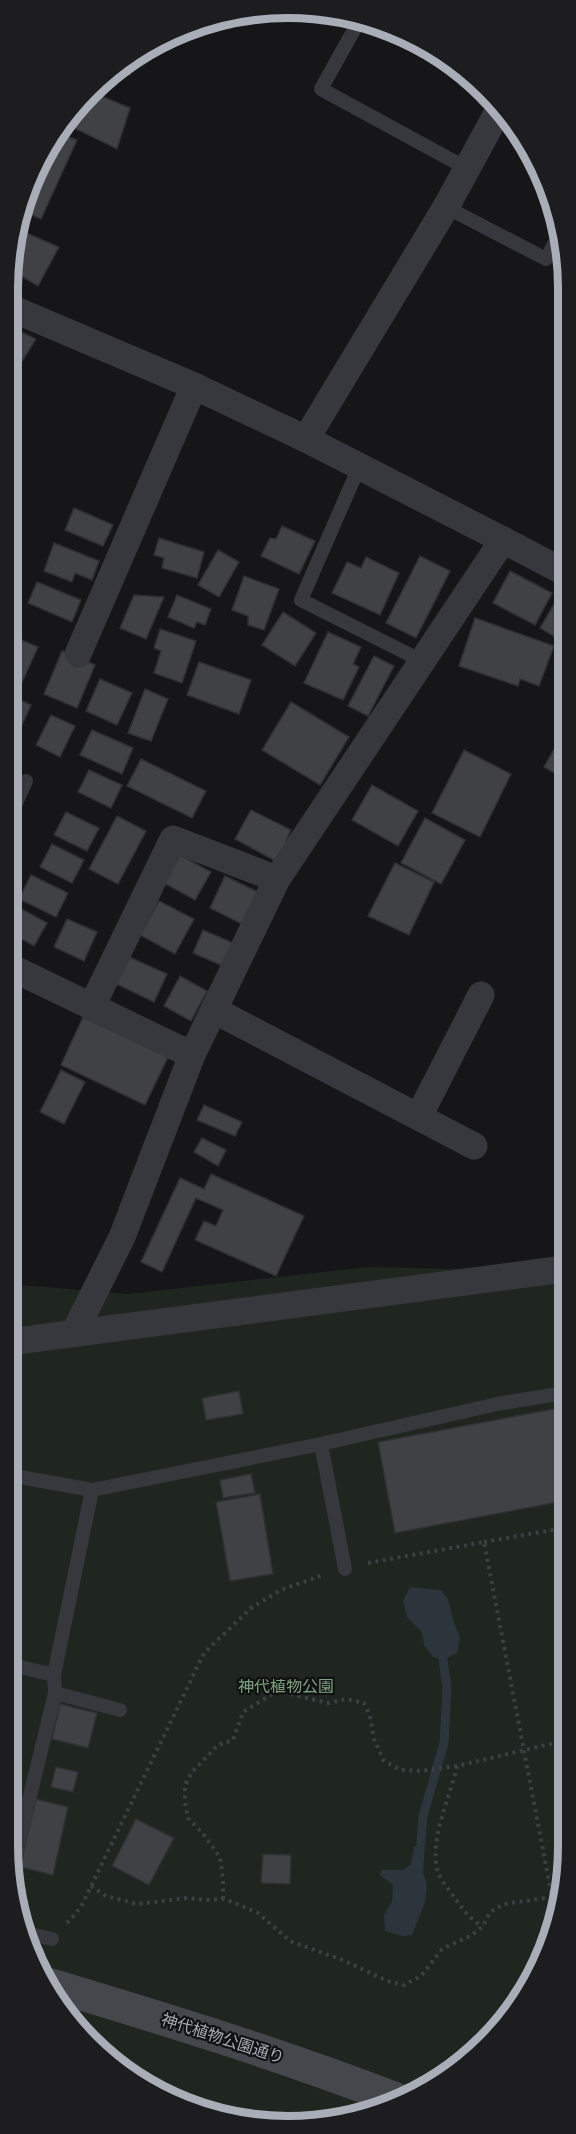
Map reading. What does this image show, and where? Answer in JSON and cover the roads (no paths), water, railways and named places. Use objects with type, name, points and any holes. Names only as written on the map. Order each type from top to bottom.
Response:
[{"type":"street","points":[[306,439],[446,207],[496,116]]},
{"type":"street","points":[[18,311],[194,386],[306,439],[558,569]]},
{"type":"street","points":[[78,654],[194,386]]},
{"type":"street","points":[[74,1333],[122,1237],[192,1054],[277,879],[503,540]]},
{"type":"street","points":[[92,1006],[173,839],[277,879]]},
{"type":"street","points":[[18,971],[192,1054]]},
{"type":"street","points":[[419,1116],[481,995]]},
{"type":"street","points":[[214,1010],[474,1146]]},
{"type":"street","points":[[18,1341],[558,1270]]},
{"type":"street","name":"神代植物公園通り","points":[[58,1987],[174,2021],[388,2096]]},
{"type":"lane","points":[[356,26],[321,88],[468,169]]},
{"type":"lane","points":[[446,207],[546,260],[554,244]]},
{"type":"lane","points":[[359,467],[301,600],[422,661]]},
{"type":"lane","points":[[18,799],[26,781]]},
{"type":"lane","points":[[18,1476],[92,1490],[321,1444],[496,1404],[558,1394]]},
{"type":"lane","points":[[321,1444],[345,1569]]},
{"type":"lane","points":[[18,1845],[55,1693],[54,1675],[92,1490]]},
{"type":"lane","points":[[18,1666],[54,1675]]},
{"type":"lane","points":[[55,1693],[120,1710]]},
{"type":"lane","points":[[33,1935],[52,1939]]},
{"type":"waterway","points":[[421,1842],[423,1816],[444,1743],[447,1688],[443,1660]]},
{"type":"park label","name":"神代植物公園","points":[[286,1686]]}]
